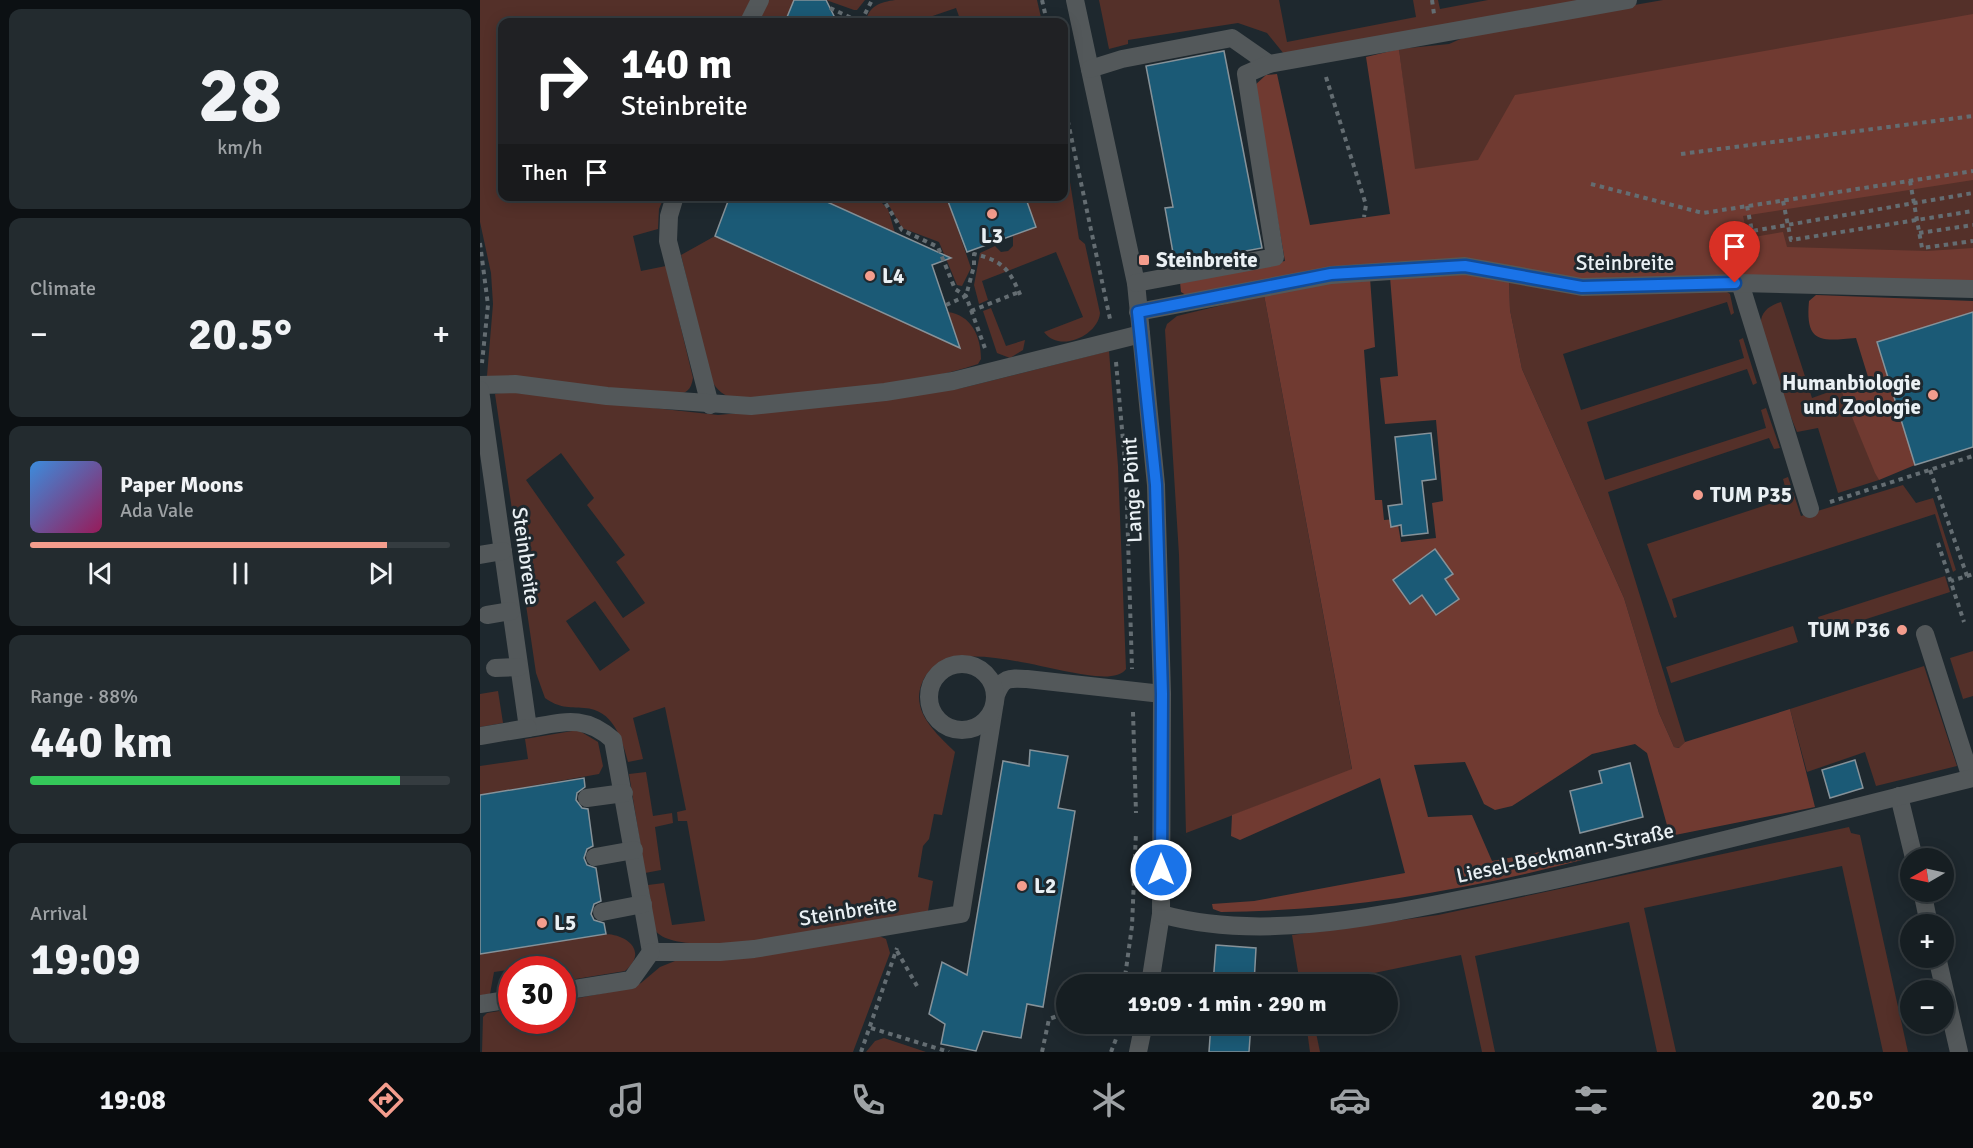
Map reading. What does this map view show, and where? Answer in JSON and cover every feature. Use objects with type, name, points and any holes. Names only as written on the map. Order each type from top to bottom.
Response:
[{"type":"street","points":[[752,18],[760,0]]},
{"type":"street","name":"Lange Point","points":[[1075,0],[1136,283],[1156,485],[1162,694],[1161,914],[1152,974]]},
{"type":"street","points":[[1136,283],[1275,257],[1246,74],[1269,64],[1628,0]]},
{"type":"street","points":[[1090,69],[1122,59],[1232,38],[1269,64]]},
{"type":"street","points":[[674,201],[669,216],[668,241],[710,405]]},
{"type":"street","name":"Steinbreite","points":[[1138,312],[1331,274],[1465,266],[1582,287],[1740,283],[1973,289]]},
{"type":"street","points":[[1740,283],[1810,508]]},
{"type":"street","points":[[481,376],[514,384],[710,405],[751,406],[885,392],[994,371],[1141,334]]},
{"type":"street","name":"Steinbreite","points":[[480,390],[487,495],[503,551],[528,728]]},
{"type":"street","points":[[480,555],[503,551]]},
{"type":"street","points":[[487,615],[511,611]]},
{"type":"street","points":[[1925,634],[1972,778]]},
{"type":"street","points":[[495,668],[519,667]]},
{"type":"street","name":"Steinbreite","points":[[651,952],[720,952],[754,949],[961,914],[995,705],[1001,682],[1008,678],[1162,694]]},
{"type":"street","points":[[480,736],[570,722],[597,726],[614,740],[651,952],[631,980],[576,989]]},
{"type":"street","name":"Liesel-Beckmann-Straße","points":[[1161,914],[1194,923],[1256,928],[1383,915],[1602,870],[1972,778]]},
{"type":"street","points":[[587,798],[624,793]]},
{"type":"street","points":[[1899,796],[1912,848]]},
{"type":"street","points":[[595,857],[634,850]]},
{"type":"street","points":[[602,912],[643,904]]},
{"type":"street","points":[[1940,968],[1959,1052]]},
{"type":"street","points":[[480,1004],[498,1001]]},
{"type":"street","points":[[1138,1052],[1142,1034]]},
{"type":"path","points":[[863,18],[872,0]]},
{"type":"path","points":[[1042,0],[1046,18]]},
{"type":"path","points":[[830,8],[852,18]]},
{"type":"path","points":[[1319,56],[1364,196],[1364,217]]},
{"type":"path","points":[[1680,154],[1973,116]]},
{"type":"path","points":[[1068,122],[1109,315]]},
{"type":"path","points":[[1591,184],[1703,213],[1973,171]]},
{"type":"path","points":[[1910,181],[1922,248],[1973,241]]},
{"type":"path","points":[[1747,206],[1752,231],[1973,193]]},
{"type":"path","points":[[884,201],[902,230],[938,247],[955,289],[966,296]]},
{"type":"path","points":[[1783,201],[1791,240],[1973,211]]},
{"type":"path","points":[[1919,233],[1973,225]]},
{"type":"path","points":[[480,243],[488,305],[481,376]]},
{"type":"path","points":[[994,371],[966,296],[974,266],[974,254],[1003,265],[1022,299]]},
{"type":"path","points":[[971,311],[1019,292]]},
{"type":"path","points":[[946,305],[966,296]]},
{"type":"path","name":"Lange Point","points":[[1117,368],[1126,474],[1132,666]]},
{"type":"path","points":[[1810,508],[1973,456]]},
{"type":"path","points":[[1929,470],[1967,576]]},
{"type":"path","points":[[1938,543],[1964,622]]},
{"type":"path","points":[[1951,581],[1973,574]]},
{"type":"path","points":[[1125,974],[1132,926],[1137,825],[1134,720]]},
{"type":"path","points":[[861,1052],[905,924]]},
{"type":"path","points":[[897,951],[917,986]]},
{"type":"path","points":[[1042,1052],[1049,1019],[1056,1017]]},
{"type":"path","points":[[871,1028],[949,1052]]},
{"type":"shaded area","points":[[480,0],[751,0],[743,18],[498,18],[498,201],[662,201],[659,209],[658,229],[633,236],[641,271],[666,266],[693,378],[690,388],[675,395],[487,376],[493,304],[491,273],[480,222]]},
{"type":"shaded area","points":[[767,0],[794,0],[787,18],[759,18]]},
{"type":"shaded area","points":[[826,0],[865,0],[857,10],[854,10]]},
{"type":"shaded area","points":[[895,0],[1037,0],[1041,18],[960,18],[956,8],[927,18],[867,18],[872,9]]},
{"type":"shaded area","points":[[1099,0],[1279,0],[1287,42],[1416,17],[1413,0],[1438,0],[1440,9],[1488,0],[1587,0],[1284,54],[1267,33],[1238,23],[1128,40],[1128,44],[1109,49]]},
{"type":"shaded area","points":[[1663,0],[1973,0],[1973,253],[1755,256],[1414,169],[1399,49],[1449,44],[1474,33]]},
{"type":"shaded area","points":[[1973,14],[1973,180],[1743,216],[1748,238],[1783,232],[1787,247],[1927,251],[1973,248],[1973,281],[1758,276],[1588,282],[1467,260],[1186,295],[1181,292],[1180,282],[1285,261],[1254,86],[1266,75],[1277,74],[1310,225],[1390,214],[1366,57],[1399,49],[1415,169],[1478,160],[1515,95]]},
{"type":"shaded area","points":[[1068,169],[1079,239],[1085,244],[1100,313],[1093,329],[1077,339],[1059,341],[1044,332],[1083,317],[1056,252],[982,281],[988,300],[979,304],[974,285],[980,253],[995,246],[1001,252],[1008,251],[1013,246],[1013,236],[1036,227],[1026,201],[1068,201]]},
{"type":"shaded area","points":[[823,201],[880,201],[888,209],[895,233]]},
{"type":"shaded area","points":[[886,201],[948,201],[971,268],[962,286],[957,285],[939,242],[902,228]]},
{"type":"shaded area","points":[[715,236],[960,347],[948,312],[963,317],[977,335],[981,359],[978,364],[950,372],[890,384],[737,399],[724,395],[711,380],[681,255]]},
{"type":"shaded area","points":[[1455,271],[1509,281],[1510,310],[1522,369],[1624,598],[1659,713],[1674,747],[1679,748],[1685,742],[1790,709],[1815,807],[1670,836],[1647,753],[1635,744],[1592,754],[1512,806],[1495,810],[1484,804],[1465,762],[1414,765],[1428,817],[1472,815],[1492,861],[1578,845],[1586,852],[1582,860],[1493,881],[1403,897],[1313,908],[1221,912],[1213,909],[1212,904],[1254,901],[1405,873],[1380,778],[1240,840],[1231,836],[1232,815],[1352,769],[1264,295],[1334,281],[1370,278],[1375,347],[1364,350],[1375,500],[1382,500],[1384,520],[1397,519],[1401,542],[1436,538],[1432,503],[1443,501],[1436,420],[1385,424],[1380,378],[1398,376],[1390,277]]},
{"type":"shaded area","points":[[1509,281],[1724,290],[1730,294],[1734,313],[1731,315],[1727,302],[1563,354],[1581,410],[1744,358],[1739,340],[1743,338],[1757,383],[1753,385],[1747,369],[1587,422],[1605,480],[1766,428],[1761,410],[1766,408],[1780,448],[1774,449],[1769,438],[1608,492],[1685,742],[1680,748],[1674,747],[1659,713],[1624,598],[1522,369],[1510,310]]},
{"type":"shaded area","points":[[1264,295],[1352,770],[1186,833],[1179,555],[1165,330],[1167,324],[1177,316]]},
{"type":"shaded area","points":[[1816,295],[1973,301],[1973,312],[1877,342],[1915,465],[1879,480],[1840,388],[1869,380],[1856,338],[1825,339],[1813,332],[1808,315],[1809,301]]},
{"type":"shaded area","points":[[1781,302],[1812,398],[1840,388],[1879,480],[1838,493],[1818,428],[1797,432],[1775,375],[1761,329],[1764,313],[1771,306]]},
{"type":"shaded area","points":[[991,308],[1006,346],[1025,340],[1023,350],[1010,358],[997,353],[983,311]]},
{"type":"shaded area","points":[[1109,351],[1118,466],[1126,669],[1112,676],[1088,675],[992,658],[962,657],[938,664],[922,683],[919,694],[922,713],[933,730],[955,752],[942,815],[934,814],[929,839],[923,846],[918,877],[933,881],[928,911],[828,930],[740,942],[702,944],[672,940],[655,930],[648,885],[664,883],[672,925],[705,921],[687,821],[678,821],[677,812],[686,810],[665,707],[633,718],[643,759],[628,762],[623,744],[609,719],[594,710],[559,705],[545,698],[536,673],[495,394],[507,392],[718,415],[885,400],[962,388]],"holes":[[[561,453],[594,498],[587,505],[625,555],[616,562],[645,603],[623,618],[526,480]],[[595,601],[630,650],[600,671],[566,621]]]},
{"type":"shaded area","points":[[1788,477],[1801,516],[1903,485],[1916,503],[1933,498],[1956,570],[1953,572],[1935,514],[1672,599],[1677,617],[1674,618],[1647,544],[1788,498],[1783,479]]},
{"type":"shaded area","points":[[1945,576],[1950,592],[1823,633],[1818,617]]},
{"type":"shaded area","points":[[1793,626],[1798,642],[1671,683],[1666,667]]},
{"type":"shaded area","points":[[1973,651],[1973,696],[1963,699],[1950,658]]},
{"type":"shaded area","points":[[1924,666],[1957,766],[1876,786],[1865,752],[1807,772],[1790,709]]},
{"type":"shaded area","points":[[498,691],[503,723],[480,727],[480,694]]},
{"type":"shaded area","points":[[578,730],[598,742],[603,766],[599,774],[480,795],[480,766],[528,759],[525,739]]},
{"type":"shaded area","points":[[646,772],[653,816],[672,813],[673,823],[655,827],[661,870],[645,873],[629,774]]},
{"type":"shaded area","points":[[1849,827],[1851,833],[1860,835],[1900,1016],[1900,1034],[1904,1034],[1908,1052],[1883,1052],[1842,866],[1644,908],[1676,1052],[1657,1052],[1629,922],[1475,956],[1495,1052],[1482,1052],[1461,955],[1369,974],[1298,974],[1292,935],[1438,915]]},
{"type":"shaded area","points":[[606,934],[628,941],[635,951],[635,957],[625,971],[576,979],[576,956],[498,956],[498,971],[494,972],[490,994],[480,996],[480,954]]},
{"type":"shaded area","points":[[879,936],[886,939],[890,953],[853,1052],[482,1052],[483,1017],[487,1013],[498,1011],[498,1034],[576,1034],[576,998],[630,988],[641,983],[660,967],[680,959]]},
{"type":"shaded area","points":[[1308,1034],[1316,1034],[1320,1052],[1310,1052]]},
{"type":"shaded area","points":[[884,1038],[926,1052],[866,1052],[875,1041]]},
{"type":"building","points":[[794,0],[826,0],[835,18],[787,18]]},
{"type":"building","points":[[1224,51],[1262,248],[1175,264],[1165,208],[1173,207],[1146,66]]},
{"type":"building","name":"L4","points":[[728,201],[825,201],[951,258],[932,265],[960,348],[715,236]]},
{"type":"building","name":"L3","points":[[948,201],[1027,201],[1036,227],[967,252]]},
{"type":"building","name":"Humanbiologie und Zoologie","points":[[1973,312],[1973,447],[1915,465],[1877,342]]},
{"type":"building","points":[[1431,433],[1436,479],[1422,481],[1428,533],[1402,536],[1401,525],[1391,527],[1388,506],[1402,504],[1395,437]]},
{"type":"building","points":[[1435,549],[1453,574],[1445,579],[1459,599],[1436,615],[1422,595],[1410,604],[1393,580]]},
{"type":"building","name":"L2","points":[[1030,750],[1068,756],[1058,808],[1075,811],[1043,1007],[1027,1004],[1021,1038],[983,1031],[976,1051],[941,1044],[945,1024],[929,1014],[942,962],[967,975],[1003,761],[1029,766]]},
{"type":"building","points":[[1855,760],[1863,788],[1830,798],[1822,770]]},
{"type":"building","points":[[1630,763],[1643,817],[1580,833],[1570,791],[1602,783],[1599,771]]},
{"type":"building","points":[[584,778],[585,787],[577,793],[576,800],[582,808],[588,809],[593,846],[587,849],[584,858],[587,865],[596,868],[601,901],[594,904],[591,914],[594,920],[604,923],[606,934],[480,954],[480,795]]},
{"type":"building","points":[[1216,945],[1256,948],[1255,974],[1214,974]]},
{"type":"building","points":[[1210,1034],[1250,1034],[1249,1052],[1209,1052]]},
{"type":"place","name":"L3","points":[[992,214]]},
{"type":"place","name":"Steinbreite","points":[[1144,260]]},
{"type":"place","name":"L4","points":[[870,276]]},
{"type":"place","name":"Humanbiologie und Zoologie","points":[[1933,395]]},
{"type":"place","name":"TUM P35","points":[[1698,495]]},
{"type":"place","name":"TUM P36","points":[[1902,630]]},
{"type":"place","name":"L2","points":[[1022,886]]},
{"type":"place","name":"L5","points":[[542,923]]},
{"type":"route","points":[[1161,870],[1162,694],[1156,485],[1138,312],[1331,274],[1465,266],[1582,287],[1735,283]]}]
